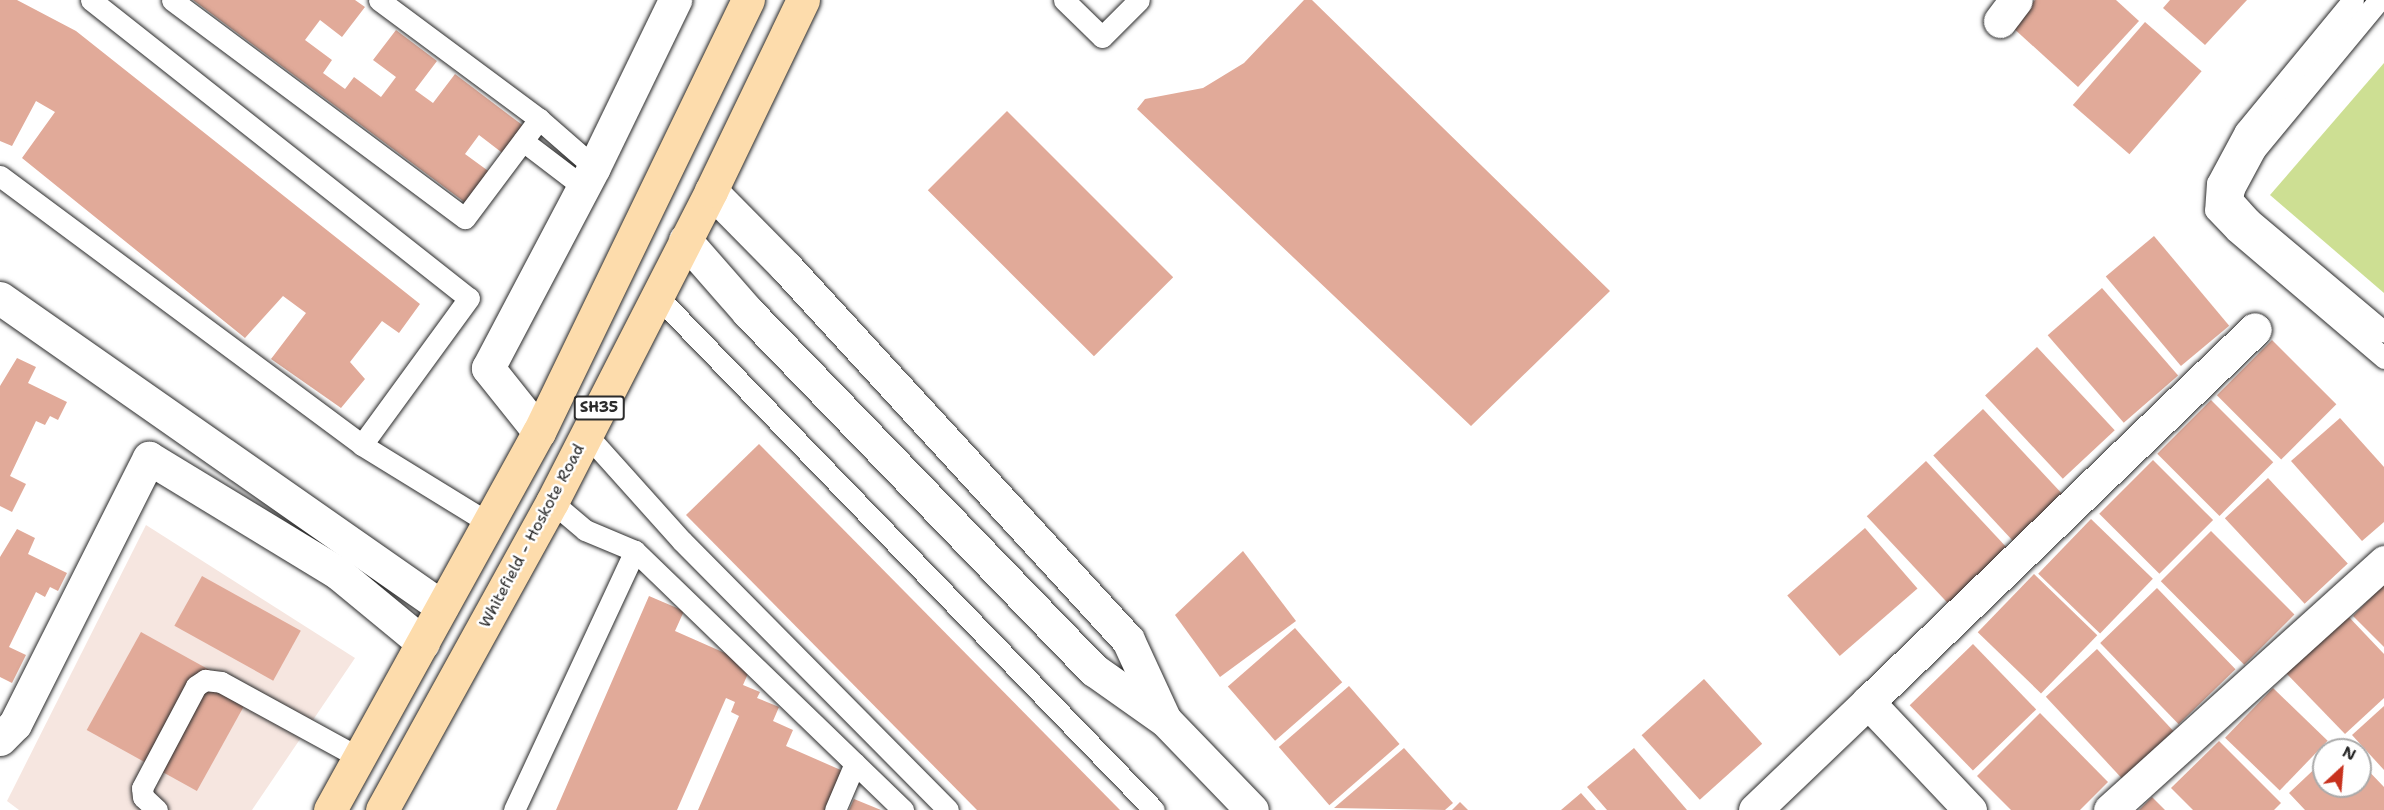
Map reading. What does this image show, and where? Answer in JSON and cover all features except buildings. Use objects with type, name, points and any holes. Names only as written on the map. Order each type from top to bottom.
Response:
[{"type":"main road","name":"SH35","points":[[330,810],[539,432],[748,0]]},
{"type":"main road","name":"Whitefield - Hoskote Road","points":[[387,808],[552,502],[711,191],[803,0]]},
{"type":"street","points":[[539,432],[488,368],[588,177],[675,0]]},
{"type":"street","points":[[711,191],[786,267],[1128,640],[1165,720]]},
{"type":"street","points":[[685,240],[748,312],[1094,670],[1165,720],[1252,810]]},
{"type":"street","points":[[0,298],[442,607]]},
{"type":"street","points":[[1755,810],[2255,329]]},
{"type":"street","points":[[0,739],[15,724],[148,458],[338,573],[423,643]]},
{"type":"street","points":[[2110,810],[2384,562]]},
{"type":"street","points":[[1868,702],[1971,810]]},
{"type":"lane","points":[[91,0],[469,298],[362,445]]},
{"type":"lane","points":[[172,0],[465,218],[539,119]]},
{"type":"lane","points":[[379,0],[539,119],[588,177]]},
{"type":"lane","points":[[1064,0],[1102,37],[1139,0]]},
{"type":"lane","points":[[2353,0],[2245,131],[2217,183],[2216,210],[2235,231],[2384,358]]},
{"type":"lane","points":[[2379,0],[2255,150],[2234,189],[2232,199],[2250,219],[2384,332]]},
{"type":"lane","points":[[523,141],[588,177]]},
{"type":"lane","points":[[0,176],[362,445],[489,523]]},
{"type":"lane","points":[[656,295],[1154,810]]},
{"type":"lane","points":[[586,434],[682,541],[948,810]]},
{"type":"lane","points":[[552,502],[585,530],[635,551],[903,810]]},
{"type":"lane","points":[[514,810],[635,551]]},
{"type":"lane","points":[[157,810],[143,797],[142,788],[196,686],[205,680],[221,682],[358,757]]},
{"type":"lane","points":[[835,810],[855,763]]},
{"type":"shaded area","points":[[146,525],[355,658],[252,810],[19,810],[7,801]]},
{"type":"green space","points":[[2384,63],[2384,293],[2270,195]]}]
